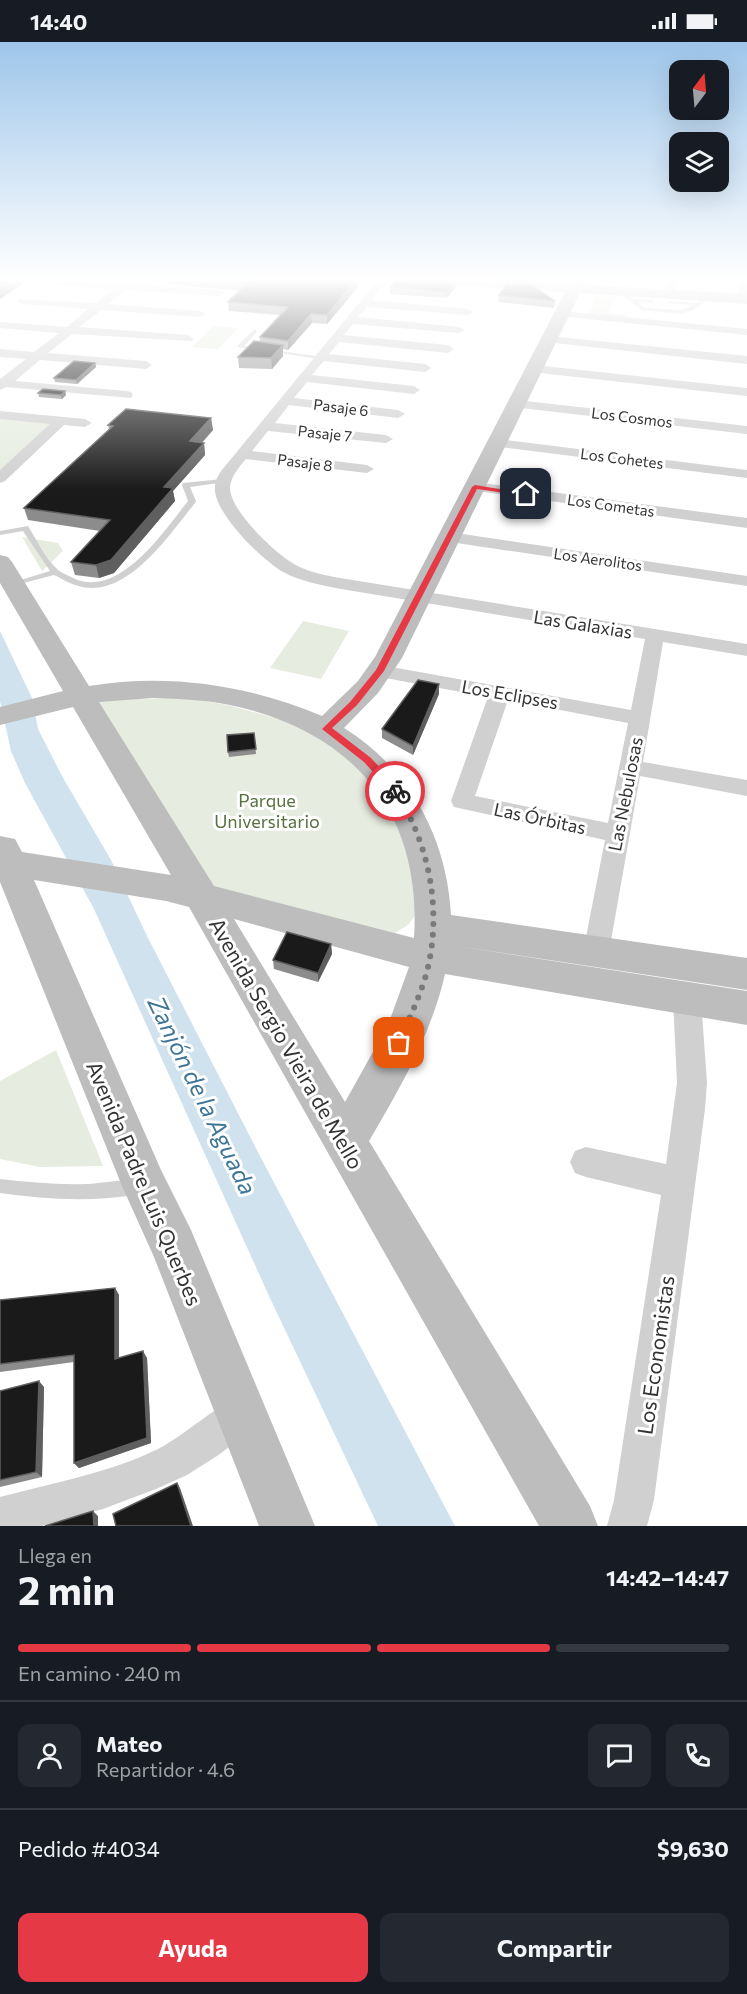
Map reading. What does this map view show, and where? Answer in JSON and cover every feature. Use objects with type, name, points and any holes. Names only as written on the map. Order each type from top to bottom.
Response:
[{"type":"main road","points":[[326,729],[354,704],[380,671],[544,350]]},
{"type":"main road","name":"Avenida Sergio Vieira de Mello","points":[[6,573],[66,700],[183,891],[344,1142],[570,1526]]},
{"type":"main road","points":[[0,716],[66,700],[149,690],[220,694],[279,709],[326,729],[368,760],[390,783],[401,800],[422,844],[428,869],[431,941],[426,976],[399,1043],[378,1086],[344,1142]]},
{"type":"main road","points":[[12,858],[431,941],[687,999],[747,1008]]},
{"type":"main road","name":"Avenida Padre Luis Querbes","points":[[12,858],[146,1186],[174,1247],[243,1414],[287,1526]]},
{"type":"main road","points":[[431,941],[596,952],[747,974]]},
{"type":"street","points":[[1,384],[44,350]]},
{"type":"street","points":[[223,481],[325,350]]},
{"type":"street","points":[[651,350],[747,360]]},
{"type":"street","points":[[0,353],[146,365]]},
{"type":"street","points":[[320,357],[425,368]]},
{"type":"street","points":[[535,369],[747,392]]},
{"type":"street","points":[[303,378],[414,390]]},
{"type":"street","points":[[1,384],[126,395]]},
{"type":"street","name":"Pasaje 6","points":[[285,400],[398,414]]},
{"type":"street","name":"Los Cosmos","points":[[517,404],[747,430]]},
{"type":"street","points":[[0,415],[85,423]]},
{"type":"street","points":[[0,478],[61,421]]},
{"type":"street","name":"Pasaje 7","points":[[264,426],[386,440]]},
{"type":"street","name":"Los Cohetes","points":[[498,443],[747,474]]},
{"type":"street","name":"Pasaje 8","points":[[242,454],[367,469]]},
{"type":"street","name":"Las Galaxias","points":[[223,481],[224,499],[232,512],[272,555],[285,566],[326,581],[747,650]]},
{"type":"street","name":"Los Cometas","points":[[475,487],[747,523]]},
{"type":"street","name":"Los Aerolitos","points":[[450,537],[747,581]]},
{"type":"street","name":"Las Nebulosas","points":[[596,952],[655,636]]},
{"type":"street","name":"Los Eclipses","points":[[380,671],[640,718]]},
{"type":"street","name":"Las Órbitas","points":[[500,693],[462,801],[618,834]]},
{"type":"street","points":[[631,767],[747,788]]},
{"type":"street","name":"Los Economistas","points":[[627,1526],[634,1500],[692,1083],[687,999]]},
{"type":"street","points":[[586,1162],[678,1183]]},
{"type":"street","points":[[0,1517],[116,1485],[164,1467],[243,1414]]},
{"type":"lane","points":[[267,350],[320,357]]},
{"type":"lane","points":[[6,573],[55,572],[86,586],[99,587],[110,583],[138,565],[192,501],[186,485],[223,481]]},
{"type":"lane","points":[[0,533],[25,528],[55,572]]},
{"type":"lane","points":[[0,1186],[55,1192],[100,1192],[146,1186]]},
{"type":"green space","points":[[0,418],[54,423],[0,471]]},
{"type":"green space","points":[[22,537],[58,543],[63,551],[42,571]]},
{"type":"green space","points":[[303,621],[349,631],[321,679],[270,668]]},
{"type":"green space","name":"Parque Universitario","points":[[189,698],[232,706],[286,721],[328,741],[379,788],[410,854],[418,912],[408,925],[395,933],[211,887],[91,700]]},
{"type":"green space","points":[[56,1050],[103,1166],[40,1167],[0,1159],[0,1081]]},
{"type":"water","name":"Zanjón de la Aguada","points":[[0,631],[32,698],[38,729],[62,776],[111,860],[147,936],[261,1158],[455,1526],[378,1526],[269,1296],[94,909],[25,783],[11,751],[0,701]]},
{"type":"building","points":[[245,350],[278,350],[271,358],[238,357]]},
{"type":"building","points":[[74,361],[95,363],[76,380],[54,378]]},
{"type":"building","points":[[43,389],[65,391],[61,395],[38,393]]},
{"type":"building","points":[[126,409],[211,418],[190,441],[204,443],[164,487],[173,488],[111,560],[96,565],[71,562],[110,520],[24,508],[113,426],[108,425]]},
{"type":"building","points":[[418,680],[439,684],[413,746],[382,729]]},
{"type":"building","points":[[254,733],[256,749],[228,752],[227,735]]},
{"type":"building","points":[[287,932],[331,944],[318,973],[273,960]]},
{"type":"building","points":[[115,1288],[115,1359],[143,1351],[147,1438],[74,1463],[74,1355],[0,1364],[0,1300]]},
{"type":"building","points":[[39,1381],[36,1472],[0,1480],[0,1391]]},
{"type":"building","points":[[177,1483],[191,1526],[116,1526],[113,1514]]},
{"type":"building","points":[[93,1511],[94,1526],[45,1526]]},
{"type":"way so far","points":[[395,791],[422,844],[432,897],[433,927],[426,976],[399,1043]]},
{"type":"route","points":[[395,791],[368,760],[326,729],[354,704],[380,671],[475,487],[526,494]]}]
